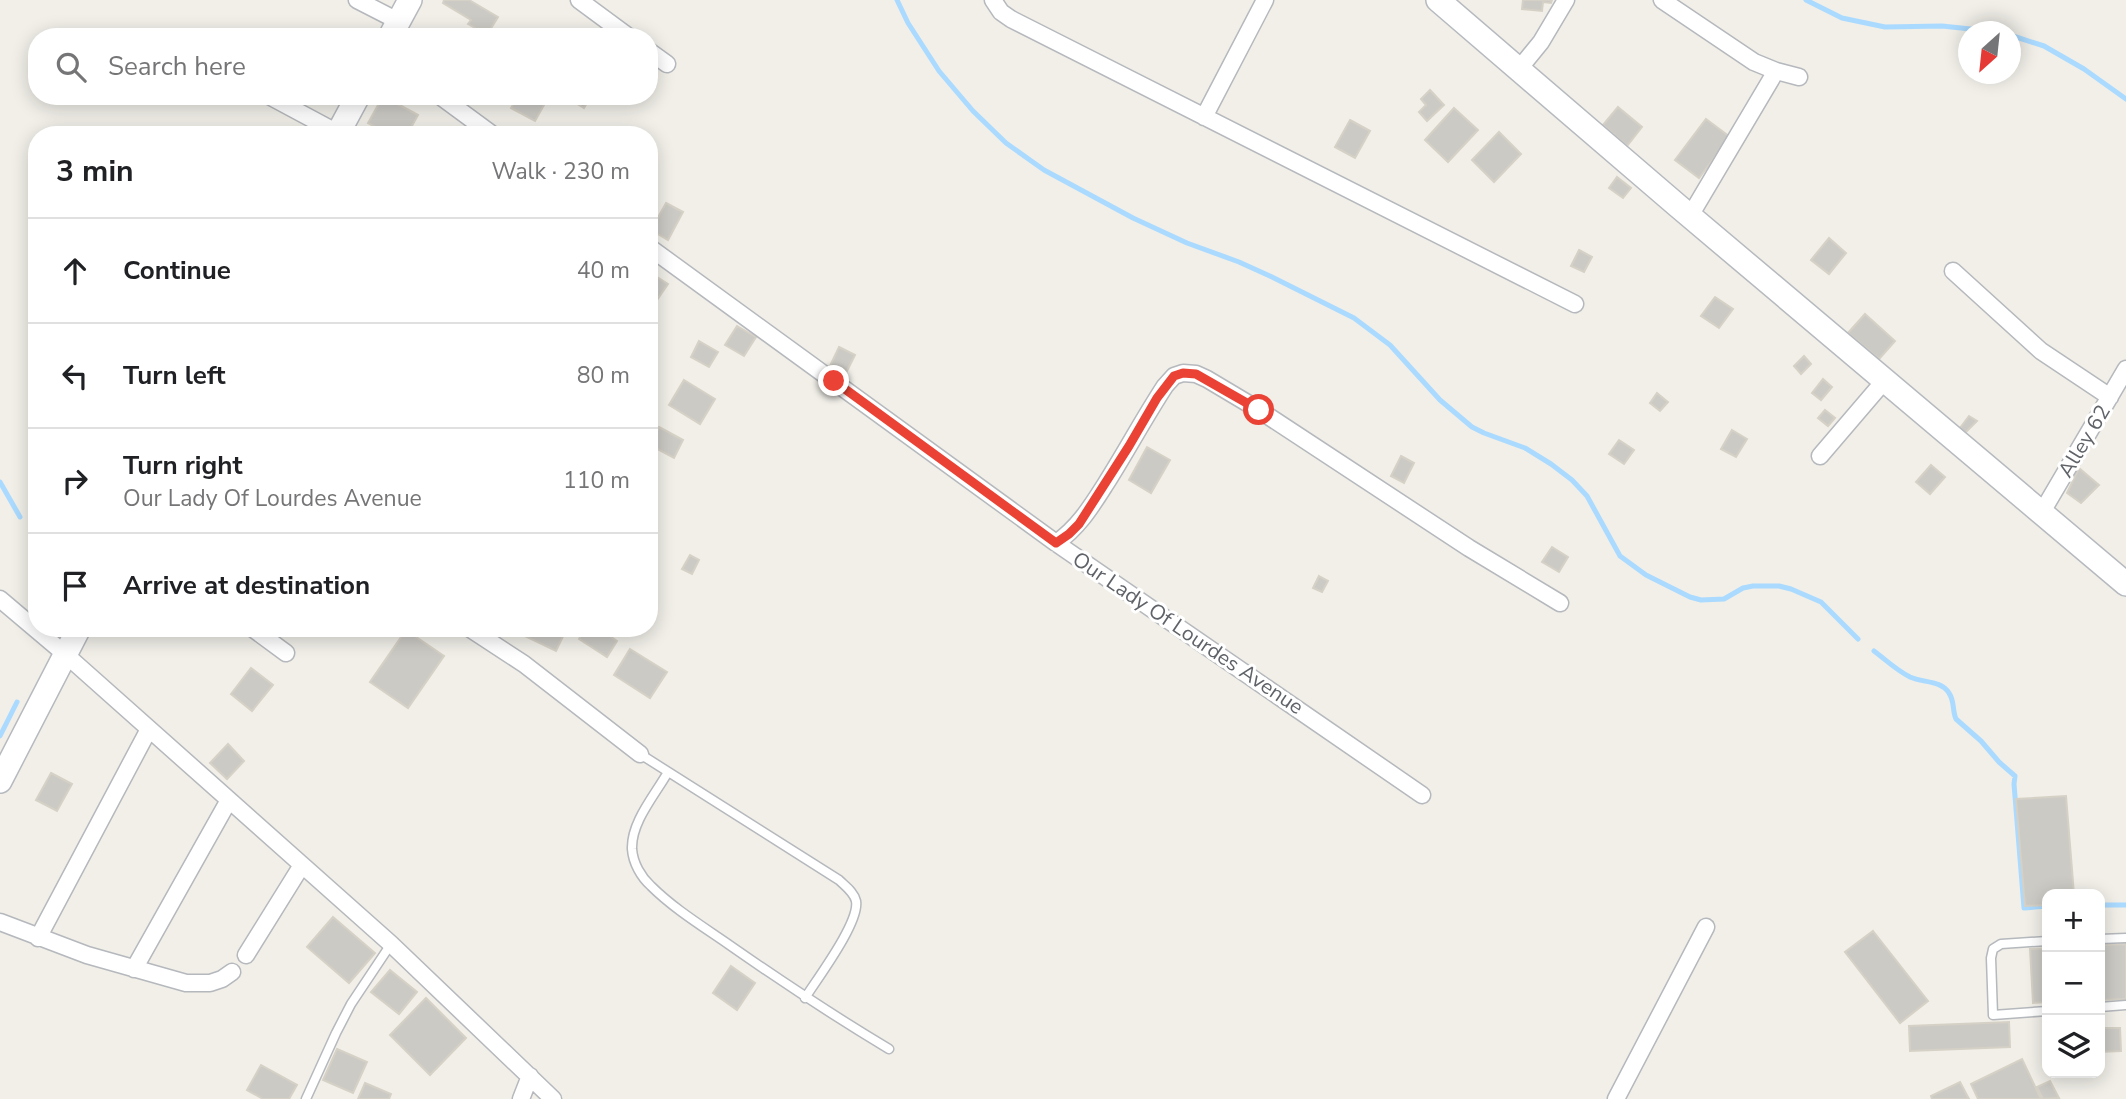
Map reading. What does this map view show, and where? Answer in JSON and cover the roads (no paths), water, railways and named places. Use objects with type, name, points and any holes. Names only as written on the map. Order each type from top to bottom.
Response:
[{"type":"street","points":[[357,0],[393,28]]},
{"type":"street","points":[[395,28],[410,0]]},
{"type":"street","points":[[579,0],[617,28]]},
{"type":"street","points":[[993,0],[1001,12],[1011,19],[1575,304]]},
{"type":"street","points":[[1438,0],[2126,584]]},
{"type":"street","points":[[1520,69],[1541,42],[1566,0]]},
{"type":"street","points":[[1662,0],[1754,62],[1799,77]]},
{"type":"street","points":[[1204,117],[1263,1]]},
{"type":"street","points":[[658,58],[667,64]]},
{"type":"street","points":[[1690,216],[1776,71]]},
{"type":"street","points":[[285,105],[323,126]]},
{"type":"street","points":[[342,126],[353,105]]},
{"type":"street","points":[[452,105],[481,126]]},
{"type":"street","name":"Our Lady Of Lourdes Avenue","points":[[658,254],[1056,543],[1422,795]]},
{"type":"street","points":[[1954,271],[2040,351],[2110,397]]},
{"type":"street","name":"Alley 62","points":[[2042,512],[2126,369]]},
{"type":"street","points":[[1056,543],[1079,524],[1165,386],[1174,376],[1183,373],[1196,374],[1259,410],[1438,528],[1560,603]]},
{"type":"street","points":[[1820,456],[1885,380]]},
{"type":"street","points":[[0,599],[28,623]]},
{"type":"street","points":[[45,637],[391,944],[553,1099]]},
{"type":"street","points":[[0,781],[74,637]]},
{"type":"street","points":[[264,637],[286,653]]},
{"type":"street","points":[[482,637],[524,664],[640,754]]},
{"type":"street","points":[[38,938],[149,729]]},
{"type":"street","points":[[134,969],[229,800]]},
{"type":"street","points":[[246,955],[302,865]]},
{"type":"street","points":[[0,922],[38,938],[186,983],[210,984],[232,972]]},
{"type":"street","points":[[1616,1099],[1706,927]]},
{"type":"street","points":[[521,1099],[530,1076]]},
{"type":"lane","points":[[640,754],[839,880],[850,890],[856,909],[851,926],[805,998]]},
{"type":"lane","points":[[668,772],[638,822],[633,836],[632,850],[638,870],[650,886],[805,998],[889,1049]]},
{"type":"lane","points":[[2105,939],[2126,938]]},
{"type":"lane","points":[[2042,941],[2001,944],[1993,949],[1991,958],[1993,1014],[2042,1011]]},
{"type":"lane","points":[[306,1099],[351,1004],[391,944]]},
{"type":"lane","points":[[2105,1007],[2126,1005]]},
{"type":"waterway","points":[[897,0],[908,23],[939,71],[973,111],[1006,143],[1044,170],[1133,218],[1187,243],[1239,262],[1354,318],[1390,345],[1440,400],[1472,427],[1525,448],[1572,480],[1587,496],[1620,556],[1646,575],[1701,600],[1724,599],[1743,588],[1753,586],[1791,589],[1821,602],[1858,639]]},
{"type":"waterway","points":[[1806,0],[1842,18],[1885,27],[1958,28]]},
{"type":"waterway","points":[[2021,39],[2044,46],[2084,69],[2126,99]]},
{"type":"waterway","points":[[0,482],[20,517]]},
{"type":"waterway","points":[[1874,651],[1910,677],[1946,689],[1952,700],[1956,719],[2015,776],[2024,908],[2042,906]]},
{"type":"waterway","points":[[0,736],[17,702]]},
{"type":"waterway","points":[[2105,905],[2126,905]]}]
